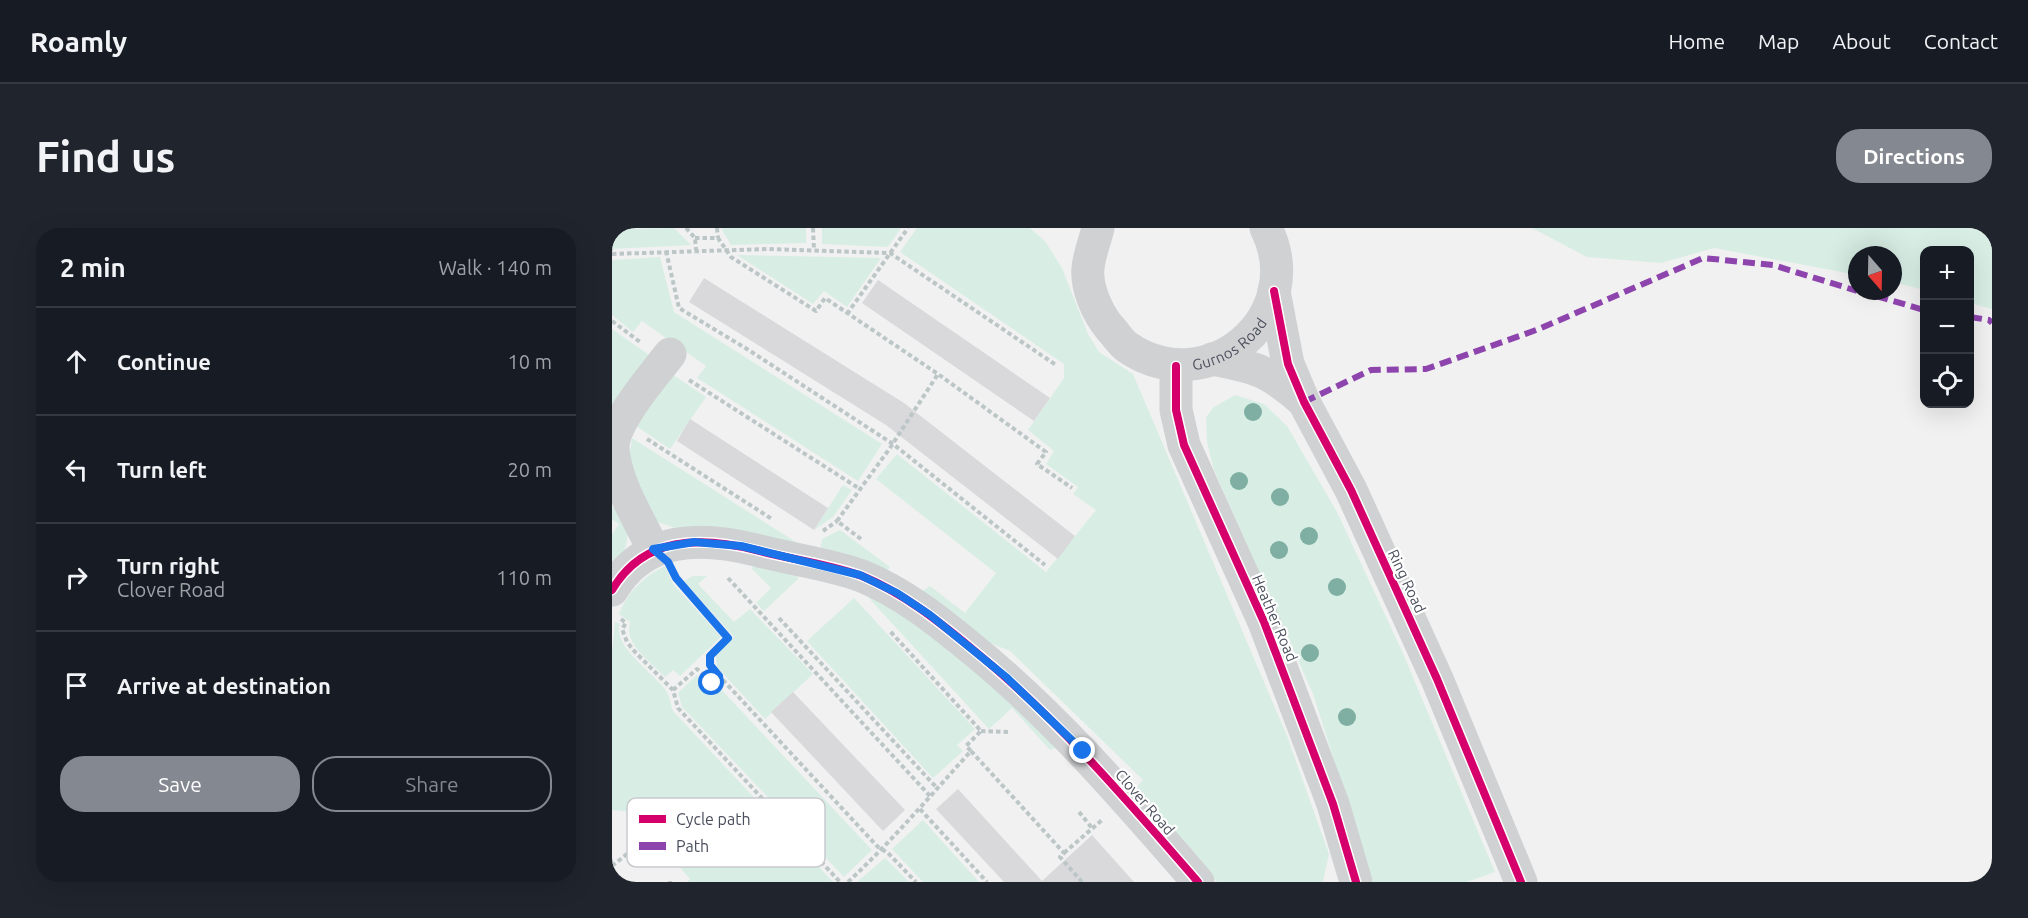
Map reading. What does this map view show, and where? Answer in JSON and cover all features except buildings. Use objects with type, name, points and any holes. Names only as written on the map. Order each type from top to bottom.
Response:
[{"type":"street","name":"Gurnos Road","points":[[1098,228],[1088,269],[1097,313],[1126,346],[1148,357],[1176,366],[1199,364],[1230,352],[1255,331],[1271,304],[1278,274],[1274,243],[1267,229]]},
{"type":"street","name":"Ring Road","points":[[1274,291],[1288,364],[1304,402],[1350,490],[1437,679],[1521,882]]},
{"type":"street","points":[[653,549],[623,484],[613,448],[628,411],[667,357]]},
{"type":"street","name":"Ring Road","points":[[1212,359],[1246,365],[1276,378],[1304,402]]},
{"type":"street","name":"Heather Road","points":[[1176,366],[1176,410],[1184,445],[1264,622],[1333,804],[1356,882]]},
{"type":"street","name":"Clover Road","points":[[612,590],[627,567],[653,549],[694,542],[741,546],[860,575],[897,593],[930,615],[1041,708],[1083,751],[1198,882]]},
{"type":"path","points":[[686,228],[695,238],[696,250]]},
{"type":"path","points":[[717,228],[718,238],[731,258],[816,311],[825,298],[938,374],[1046,452],[1037,465],[1072,488]]},
{"type":"path","points":[[813,228],[814,250]]},
{"type":"path","points":[[847,314],[908,228]]},
{"type":"path","points":[[695,238],[718,238]]},
{"type":"path","points":[[612,254],[725,249],[890,253],[1056,365]]},
{"type":"path","points":[[666,251],[679,308],[893,444],[1045,565]]},
{"type":"path","points":[[612,321],[667,357],[689,380],[860,489]]},
{"type":"path","points":[[817,536],[837,521],[893,444],[938,374]]},
{"type":"path","points":[[654,444],[781,525]]},
{"type":"path","points":[[837,521],[866,543]]},
{"type":"path","points":[[653,549],[668,562],[676,578],[728,638],[710,656],[710,665],[883,850],[916,882]]},
{"type":"path","points":[[719,575],[728,578],[931,797]]},
{"type":"path","points":[[612,614],[626,623],[622,629],[627,642],[674,690],[678,708],[762,798]]},
{"type":"path","points":[[779,618],[937,788]]},
{"type":"path","points":[[888,628],[981,731],[1008,732]]},
{"type":"path","points":[[674,690],[697,669],[712,683],[719,676]]},
{"type":"path","points":[[981,731],[966,746],[1064,853]]},
{"type":"path","points":[[848,882],[883,850],[971,751]]},
{"type":"path","points":[[920,809],[987,882]]},
{"type":"path","points":[[1079,812],[1092,828]]},
{"type":"path","points":[[1075,843],[1060,857],[1082,882]]},
{"type":"path","points":[[612,867],[627,854]]},
{"type":"path","points":[[825,866],[840,882]]},
{"type":"green space","points":[[674,228],[691,245],[612,249],[612,229]]},
{"type":"green space","points":[[721,228],[806,228],[806,243],[731,245]]},
{"type":"green space","points":[[822,228],[901,228],[888,247],[822,244]]},
{"type":"green space","points":[[917,228],[1030,228],[1045,241],[1062,268],[1088,334],[1099,352],[1133,374],[1287,736],[1329,854],[1323,882],[1217,882],[1135,789],[1143,780],[1010,651],[980,639],[921,592],[930,586],[965,613],[996,573],[876,479],[897,454],[1046,572],[1096,510],[1073,494],[1078,487],[1046,464],[1054,451],[1028,430],[1064,378],[1064,364],[900,252]]},
{"type":"green space","points":[[1532,228],[1992,228],[1992,309],[1974,304],[1974,246],[1920,246],[1920,289],[1902,284],[1902,246],[1848,246],[1848,273],[1714,248],[1661,263],[1587,257]]},
{"type":"green space","points":[[737,255],[881,258],[847,307],[824,291],[813,304]]},
{"type":"green space","points":[[660,257],[674,312],[882,444],[858,481],[697,378],[706,366],[642,321],[633,332],[612,315],[612,260]]},
{"type":"green space","points":[[612,329],[649,355],[612,409]]},
{"type":"green space","points":[[670,373],[706,397],[670,449],[636,426]]},
{"type":"green space","points":[[1235,395],[1264,404],[1287,426],[1337,512],[1402,651],[1495,872],[1467,882],[1373,882],[1313,694],[1214,470],[1207,442],[1206,417],[1214,407]]},
{"type":"green space","points":[[632,438],[799,544],[678,529],[655,521],[629,459]]},
{"type":"green space","points":[[843,485],[852,490],[833,517],[814,530]]},
{"type":"green space","points":[[612,507],[620,511],[624,519],[627,541],[622,554],[612,568],[612,534],[619,524],[612,519]]},
{"type":"green space","points":[[840,530],[890,567],[886,573],[820,550],[822,539]]},
{"type":"green space","points":[[753,565],[799,574],[798,579],[764,611],[756,603],[771,588],[752,569]]},
{"type":"green space","points":[[665,566],[673,584],[721,637],[680,676],[673,670],[665,677],[646,659],[634,645],[629,630],[630,622],[619,614],[627,598],[637,586]]},
{"type":"green space","points":[[693,576],[707,576],[698,584],[734,622],[750,609],[813,674],[765,719],[717,667],[716,654],[734,637],[684,581]]},
{"type":"green space","points":[[866,595],[920,625],[944,643],[991,683],[1058,747],[1050,750],[1012,708],[989,729]]},
{"type":"green space","points":[[854,598],[975,729],[957,745],[963,751],[933,778],[807,641]]},
{"type":"green space","points":[[615,622],[620,624],[619,632],[628,650],[665,689],[673,711],[754,798],[627,798],[627,812],[612,810],[612,652]]},
{"type":"green space","points":[[697,675],[712,690],[717,685],[823,798],[769,798],[682,707],[678,693]]},
{"type":"green space","points":[[825,800],[872,850],[844,877],[825,857]]},
{"type":"green space","points":[[923,820],[979,882],[923,882],[892,849]]},
{"type":"green space","points":[[885,858],[909,882],[857,882]]},
{"type":"green space","points":[[680,867],[819,867],[833,882],[687,882],[690,879]]},
{"type":"marked path","points":[[1304,402],[1371,370],[1426,369],[1539,329],[1703,258],[1773,265],[1848,288]]},
{"type":"marked path","points":[[1890,300],[1920,309]]},
{"type":"marked path","points":[[1974,318],[1989,320],[1992,323]]},
{"type":"cycle path","points":[[1274,291],[1288,364],[1304,402],[1351,490],[1437,679],[1521,882]]},
{"type":"cycle path","points":[[1176,366],[1176,410],[1184,445],[1264,622],[1333,804],[1356,882]]},
{"type":"cycle path","points":[[612,590],[625,572],[640,559],[657,550],[694,542],[735,545],[850,572],[877,583],[919,608],[1002,674],[1061,730],[1198,882]]},
{"type":"route","points":[[712,683],[719,676],[710,665],[710,656],[728,638],[676,578],[668,562],[653,549],[694,542],[741,546],[860,575],[897,593],[930,615],[1041,708],[1083,751]]}]
